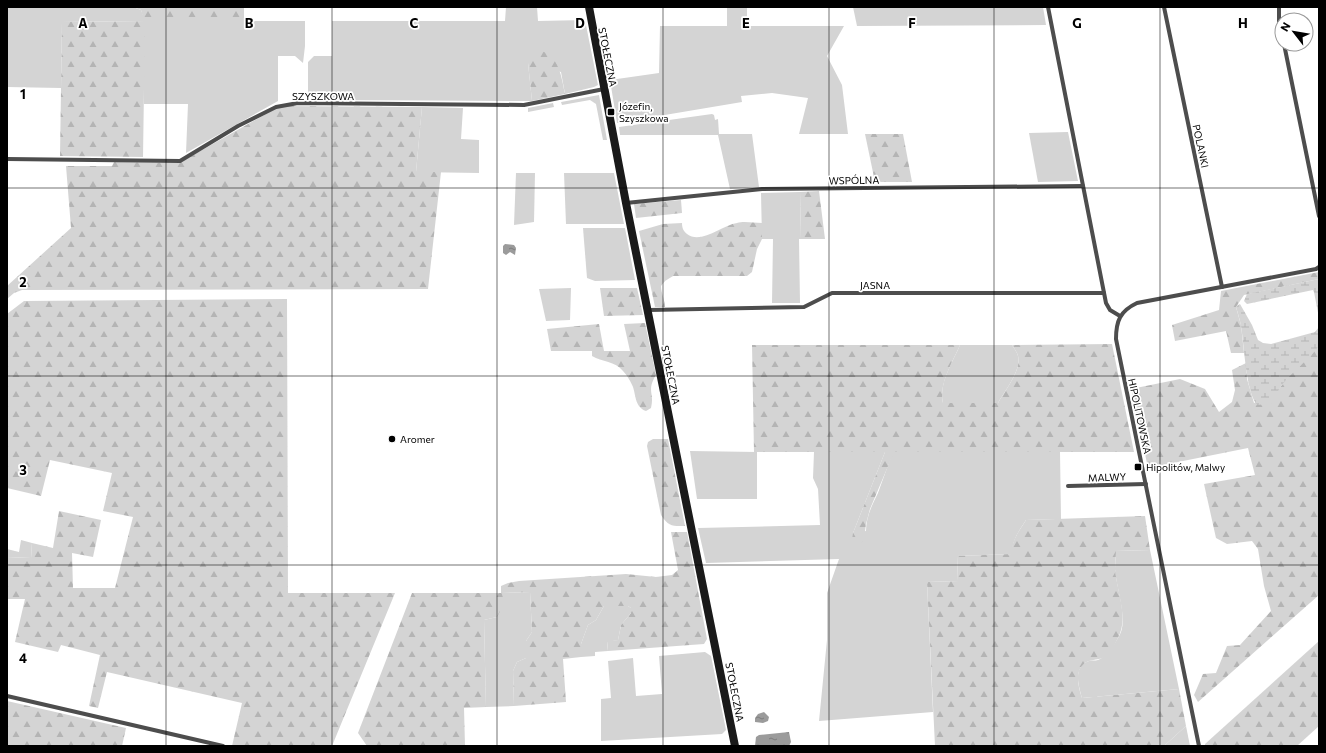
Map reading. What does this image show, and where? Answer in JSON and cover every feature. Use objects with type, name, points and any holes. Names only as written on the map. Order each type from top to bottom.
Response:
[{"type":"street","name":"STOŁECZNA","points":[[589,7],[626,203],[735,746]]},
{"type":"street","points":[[1048,7],[1106,306],[1110,310],[1120,316],[1126,309],[1137,303],[1316,269],[1319,267]]},
{"type":"street","name":"POLANKI","points":[[1164,7],[1222,287]]},
{"type":"street","points":[[1286,52],[1319,216]]},
{"type":"street","name":"SZYSZKOWA","points":[[7,159],[180,161],[276,106],[298,103],[524,105],[604,89]]},
{"type":"street","name":"WSPÓLNA","points":[[626,203],[762,190],[1083,186]]},
{"type":"street","name":"JASNA","points":[[648,310],[804,307],[832,293],[1104,293]]},
{"type":"street","name":"HIPOLITOWSKA","points":[[1120,316],[1116,329],[1116,339],[1199,746]]},
{"type":"street","name":"MALWY","points":[[1068,486],[1146,484]]},
{"type":"street","points":[[7,696],[223,746]]},
{"type":"green space","points":[[7,7],[133,7],[141,10],[145,21],[305,21],[303,63],[295,56],[278,56],[278,101],[186,153],[188,104],[144,104],[144,21],[62,22],[61,88],[7,87]]},
{"type":"green space","points":[[133,7],[244,7],[244,21],[145,21],[143,157],[60,156],[62,22],[144,21],[141,10]]},
{"type":"green space","points":[[506,7],[537,7],[538,21],[585,20],[598,85],[565,94],[561,72],[528,63],[532,101],[333,100],[314,98],[308,94],[308,62],[314,56],[332,56],[332,21],[505,21]]},
{"type":"green space","points":[[727,7],[747,7],[747,26],[844,26],[827,56],[842,85],[848,134],[799,134],[808,98],[772,93],[741,96],[742,102],[617,123],[610,80],[659,73],[660,26],[727,26]]},
{"type":"green space","points":[[853,7],[1043,7],[1046,25],[857,26]]},
{"type":"green space","points":[[541,51],[547,53],[556,62],[561,75],[565,94],[532,101],[528,63],[532,55]]},
{"type":"green space","points":[[599,95],[607,140],[603,140],[596,104],[590,100],[562,105],[561,102]]},
{"type":"green space","points":[[553,103],[554,107],[528,112],[528,108]]},
{"type":"green space","points":[[280,106],[422,107],[416,172],[441,172],[428,289],[22,290],[14,293],[7,299],[7,286],[71,228],[66,166],[112,166],[114,162],[179,163]]},
{"type":"green space","points":[[422,107],[463,108],[461,139],[479,140],[479,173],[416,172]]},
{"type":"green space","points":[[712,114],[714,115],[715,120],[718,119],[719,134],[752,134],[759,187],[730,189],[718,135],[620,135],[619,127]]},
{"type":"green space","points":[[1068,132],[1078,181],[1038,182],[1029,133]]},
{"type":"green space","points":[[865,134],[903,134],[912,182],[875,182]]},
{"type":"green space","points":[[516,173],[535,173],[534,222],[514,225]]},
{"type":"green space","points":[[564,173],[614,173],[624,224],[566,224]]},
{"type":"green space","points":[[819,191],[825,239],[801,239],[800,192]]},
{"type":"green space","points":[[800,192],[800,303],[772,303],[773,239],[762,239],[761,193]]},
{"type":"green space","points":[[681,200],[682,213],[636,218],[634,204]]},
{"type":"green space","points":[[746,222],[762,223],[762,239],[757,249],[752,272],[747,276],[673,276],[665,281],[661,286],[665,307],[655,307],[639,231],[663,224],[682,223],[683,229],[687,234],[693,237],[699,237],[705,236],[731,224]]},
{"type":"green space","points":[[583,228],[625,228],[635,280],[595,281],[587,278]]},
{"type":"green space","points":[[1319,272],[1319,279],[1244,295],[1236,307],[1241,325],[1244,353],[1231,353],[1226,331],[1175,341],[1172,325],[1219,310],[1221,291]]},
{"type":"green space","points":[[1319,279],[1319,318],[1313,290],[1247,304],[1244,301],[1247,294]]},
{"type":"green space","points":[[571,288],[570,320],[546,321],[539,289]]},
{"type":"green space","points":[[600,288],[637,288],[643,315],[604,316]]},
{"type":"green space","points":[[287,299],[288,593],[395,593],[332,746],[232,746],[242,703],[107,672],[98,708],[89,706],[100,655],[61,645],[58,652],[15,642],[25,599],[7,599],[7,557],[31,558],[32,543],[53,548],[59,511],[101,520],[93,557],[72,553],[73,588],[115,588],[133,517],[103,511],[112,473],[50,460],[41,496],[7,488],[7,314],[24,301]]},
{"type":"green space","points":[[1240,304],[1252,325],[1258,340],[1263,343],[1271,344],[1315,332],[1319,327],[1319,346],[1281,386],[1272,403],[1258,405],[1251,392],[1246,368],[1241,326],[1236,307]]},
{"type":"green space","points":[[645,323],[656,375],[651,389],[651,408],[646,411],[638,404],[631,383],[626,374],[620,368],[612,363],[592,356],[592,351],[551,351],[547,329],[599,324],[604,351],[630,351],[624,324]]},
{"type":"green space","points":[[1112,344],[1134,452],[894,452],[870,509],[864,539],[859,546],[853,547],[853,533],[885,452],[754,452],[752,345],[960,345],[944,381],[942,396],[943,403],[998,403],[1012,381],[1019,362],[1018,356],[1012,345]]},
{"type":"green space","points":[[960,345],[1012,345],[1015,349],[1019,362],[1012,381],[998,403],[943,403],[942,396],[944,381]]},
{"type":"green space","points":[[1319,346],[1319,595],[1198,702],[1194,695],[1203,674],[1216,673],[1227,646],[1240,645],[1271,611],[1264,586],[1258,549],[1252,541],[1227,544],[1216,538],[1204,484],[1255,475],[1248,448],[1148,468],[1131,389],[1180,379],[1205,389],[1219,412],[1232,402],[1235,390],[1232,370],[1246,363],[1247,379],[1254,403],[1275,394],[1288,377]]},
{"type":"green space","points":[[653,439],[668,439],[685,526],[671,525],[666,522],[661,515],[647,446],[648,442]]},
{"type":"green space","points":[[690,451],[757,452],[757,499],[697,499]]},
{"type":"green space","points":[[814,452],[885,452],[853,533],[866,531],[870,511],[893,452],[1060,452],[1061,519],[1026,520],[1018,532],[1012,549],[1012,554],[957,556],[958,581],[927,582],[933,712],[819,721],[827,640],[827,593],[839,559],[706,563],[698,528],[820,525],[818,489],[813,478]]},
{"type":"green space","points":[[1145,516],[1150,550],[1116,551],[1115,569],[1122,613],[1121,630],[1118,638],[1106,656],[1084,664],[1079,672],[1078,683],[1082,698],[1179,689],[1186,726],[1164,746],[935,746],[927,582],[958,581],[957,556],[1011,554],[1014,540],[1026,520]]},
{"type":"green space","points":[[671,532],[687,532],[707,639],[704,644],[608,651],[607,641],[618,640],[621,625],[631,613],[631,608],[628,606],[604,606],[596,620],[588,625],[581,644],[581,657],[563,659],[566,702],[514,706],[513,671],[517,662],[526,658],[526,641],[532,632],[530,592],[502,593],[504,604],[497,617],[484,620],[486,707],[464,708],[465,746],[367,746],[358,733],[412,593],[501,593],[501,586],[519,581],[626,574],[656,577],[672,575],[678,570]]},
{"type":"green space","points":[[21,540],[32,543],[31,558],[7,557],[7,549],[19,552]]},
{"type":"green space","points":[[1150,550],[1179,689],[1082,698],[1078,677],[1080,668],[1089,661],[1098,660],[1105,656],[1117,640],[1123,626],[1122,610],[1115,569],[1116,551]]},
{"type":"green space","points":[[530,592],[532,632],[526,641],[526,658],[517,662],[513,671],[514,706],[486,707],[484,620],[497,617],[501,593]]},
{"type":"green space","points":[[604,606],[628,606],[631,608],[631,613],[621,625],[618,640],[607,642],[608,651],[595,652],[595,656],[581,657],[581,644],[588,625],[596,620]]},
{"type":"green space","points":[[1319,641],[1319,726],[1297,746],[1205,746],[1205,744]]},
{"type":"green space","points":[[705,652],[711,656],[726,730],[722,734],[601,741],[601,699],[611,698],[608,661],[633,658],[636,696],[662,694],[659,656]]},
{"type":"green space","points":[[7,701],[126,728],[122,746],[7,746]]},
{"type":"green space","points":[[1186,726],[1190,746],[1164,746]]},
{"type":"water","points":[[505,244],[514,245],[516,248],[515,255],[510,252],[506,255],[503,253],[503,246]]},
{"type":"water","points":[[764,712],[769,717],[768,721],[763,723],[755,722],[755,718],[758,714]]},
{"type":"water","points":[[789,732],[791,742],[789,746],[755,746],[756,737],[759,735]]},
{"type":"place","name":"Józefin, Szyszkowa","points":[[611,112]]},
{"type":"place","name":"Aromer","points":[[392,439]]},
{"type":"place","name":"Hipolitów, Malwy","points":[[1138,467]]}]
